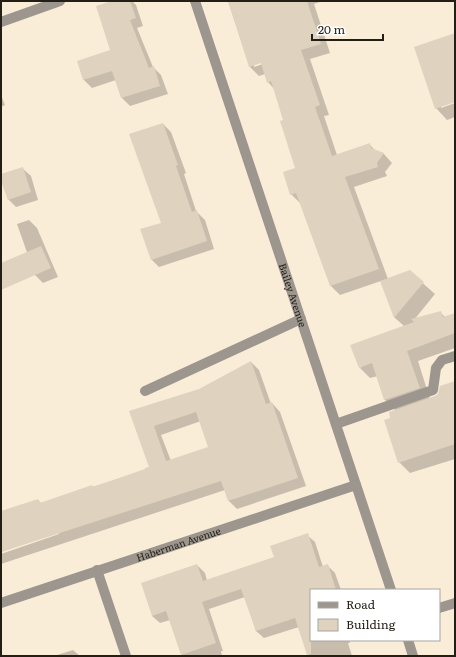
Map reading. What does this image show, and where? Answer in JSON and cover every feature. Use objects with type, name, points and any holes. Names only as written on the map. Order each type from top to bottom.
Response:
[{"type":"street","points":[[1,22],[60,1]]},
{"type":"street","name":"Bailey Avenue","points":[[195,1],[391,589]]},
{"type":"street","points":[[145,391],[301,319]]},
{"type":"street","points":[[336,424],[433,390],[436,368],[442,360],[455,356]]},
{"type":"street","name":"Haberman Avenue","points":[[1,603],[356,485]]},
{"type":"street","points":[[97,570],[126,656]]},
{"type":"street","points":[[440,608],[455,603]]},
{"type":"street","points":[[408,641],[413,656]]},
{"type":"building","points":[[112,1],[130,1],[136,18],[130,20],[149,68],[154,66],[160,86],[121,98],[112,71],[83,80],[77,61],[110,50],[96,6]]},
{"type":"building","points":[[228,1],[307,1],[321,44],[301,50],[320,105],[315,107],[332,156],[370,143],[371,148],[384,153],[377,163],[378,167],[345,177],[379,269],[330,286],[296,193],[290,195],[283,172],[295,168],[280,121],[283,120],[271,81],[267,83],[261,63],[249,67]]},
{"type":"building","points":[[455,33],[455,102],[435,109],[414,47]]},
{"type":"building","points":[[163,123],[178,165],[176,166],[192,212],[197,210],[207,241],[151,260],[140,229],[161,223],[129,134]]},
{"type":"building","points":[[23,167],[31,192],[8,200],[1,181],[1,174]]},
{"type":"building","points":[[41,246],[51,268],[1,290],[1,263]]},
{"type":"building","points":[[410,270],[424,282],[394,318],[380,281]]},
{"type":"building","points":[[441,311],[443,317],[455,313],[455,333],[407,351],[420,388],[384,400],[372,363],[359,368],[350,345],[414,322],[411,319]]},
{"type":"building","points":[[251,361],[266,404],[272,402],[298,478],[228,501],[221,481],[1,552],[1,511],[38,499],[40,503],[92,485],[93,487],[149,467],[129,411],[199,389]],"holes":[[[196,412],[208,447],[166,461],[154,426]]]},
{"type":"building","points":[[455,381],[455,444],[398,463],[384,420],[390,418],[389,412],[435,396],[438,394],[440,386]]},
{"type":"building","points":[[308,533],[319,567],[328,564],[336,589],[310,589],[311,654],[307,655],[295,618],[256,631],[241,589],[202,602],[216,643],[181,655],[166,611],[152,616],[141,583],[197,564],[203,581],[274,557],[270,546]]}]
